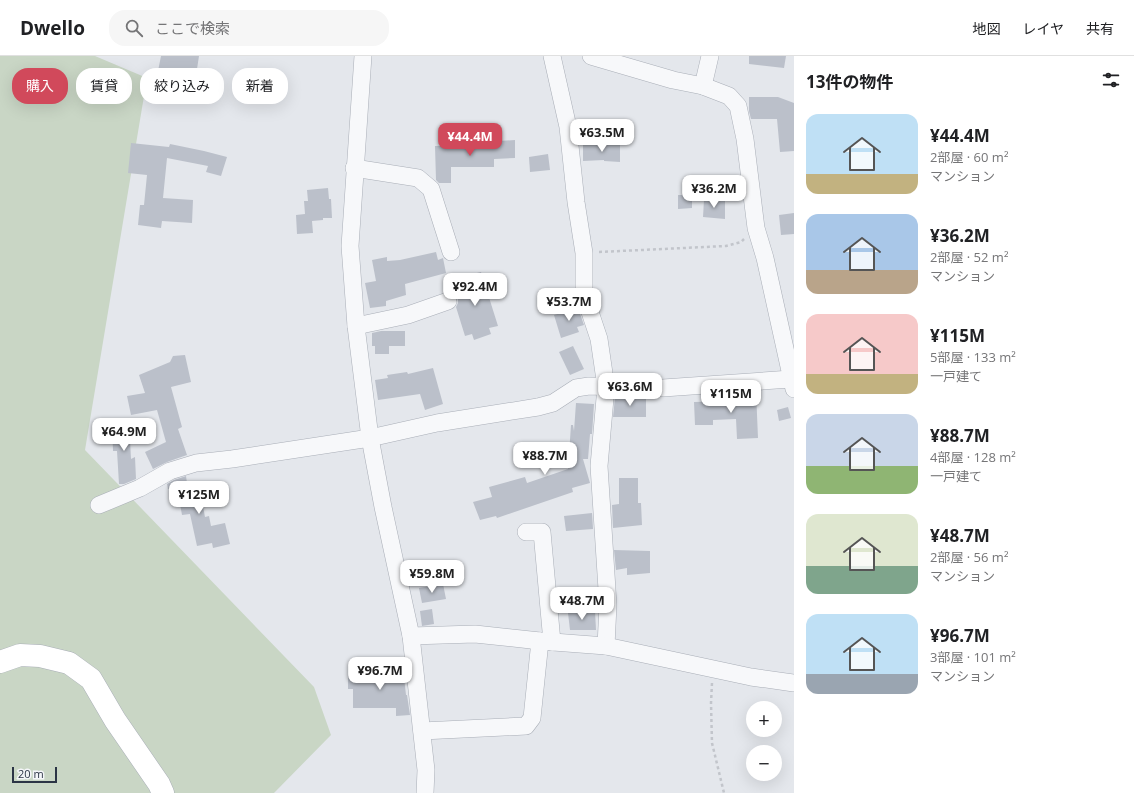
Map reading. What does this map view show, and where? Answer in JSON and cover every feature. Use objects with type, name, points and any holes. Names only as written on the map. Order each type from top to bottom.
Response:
[{"type":"main road","points":[[0,662],[20,655],[40,656],[69,663],[90,679],[115,720],[159,784],[163,793]]},
{"type":"street","points":[[363,56],[354,168],[350,246],[356,326],[370,438],[383,507],[411,636],[426,770],[425,793]]},
{"type":"street","points":[[552,56],[568,127],[576,202],[584,253],[584,294],[599,339],[606,387],[599,466],[608,605],[606,646]]},
{"type":"street","points":[[99,505],[140,488],[170,471],[196,463],[370,438],[437,422],[538,407],[552,403],[576,388],[589,386],[663,388],[793,384],[765,258],[756,228],[745,139],[738,106],[728,96],[703,86],[673,80],[591,56]]},
{"type":"street","points":[[703,86],[710,56]]},
{"type":"street","points":[[354,168],[418,178],[431,189],[451,252]]},
{"type":"street","points":[[356,326],[408,315],[448,301]]},
{"type":"street","points":[[422,732],[526,726],[532,718],[546,641],[542,532],[526,532]]},
{"type":"street","points":[[411,636],[476,634],[606,646],[751,677],[794,683]]},
{"type":"path","points":[[584,253],[726,246],[741,242],[756,228]]},
{"type":"path","points":[[713,669],[711,703],[712,743],[724,793]]},
{"type":"green space","points":[[0,56],[95,56],[123,68],[76,68],[76,104],[132,104],[132,72],[140,75],[140,104],[143,104],[85,450],[314,687],[331,735],[274,793],[0,793]]},
{"type":"building","points":[[161,56],[199,56],[197,68],[159,68]]},
{"type":"building","points":[[749,56],[786,56],[784,68],[749,64]]},
{"type":"building","points":[[749,97],[778,97],[794,103],[794,151],[780,152],[777,119],[751,119],[749,111]]},
{"type":"building","points":[[515,140],[515,158],[494,159],[494,167],[451,167],[451,183],[439,183],[436,180],[435,146],[500,145],[499,141]]},
{"type":"building","points":[[131,143],[169,147],[170,144],[227,157],[221,176],[206,172],[208,166],[167,158],[163,198],[193,200],[192,223],[162,221],[161,228],[138,225],[140,205],[144,205],[147,175],[128,173]]},
{"type":"building","points":[[583,145],[620,145],[620,162],[604,160],[583,161]]},
{"type":"building","points":[[548,154],[550,170],[530,172],[529,157]]},
{"type":"building","points":[[328,188],[329,199],[331,199],[332,218],[323,218],[323,220],[312,221],[313,233],[297,234],[296,215],[305,214],[304,201],[308,201],[307,190]]},
{"type":"building","points":[[678,195],[692,195],[692,208],[678,209]]},
{"type":"building","points":[[704,200],[725,201],[725,219],[703,217]]},
{"type":"building","points":[[794,213],[794,234],[781,235],[779,215]]},
{"type":"building","points":[[436,252],[438,260],[443,258],[446,273],[405,284],[406,295],[386,301],[386,306],[370,308],[365,283],[376,281],[372,260],[387,257],[387,261],[400,260]]},
{"type":"building","points":[[481,272],[498,326],[489,328],[491,334],[474,340],[472,334],[465,336],[456,307],[458,299],[461,298],[456,278]]},
{"type":"building","points":[[578,308],[584,325],[577,327],[579,332],[561,338],[554,315]]},
{"type":"building","points":[[381,331],[405,331],[405,346],[389,346],[389,354],[375,354],[375,346],[372,346],[372,333]]},
{"type":"building","points":[[573,346],[584,369],[570,375],[559,352]]},
{"type":"building","points":[[185,355],[191,382],[171,387],[182,427],[178,429],[187,455],[153,469],[145,452],[166,442],[157,410],[131,415],[127,396],[145,393],[139,375],[170,362],[173,356]]},
{"type":"building","points":[[433,368],[443,404],[425,410],[420,394],[378,400],[375,380],[388,378],[387,375],[407,372],[408,374]]},
{"type":"building","points":[[756,391],[758,438],[737,439],[736,419],[713,420],[713,425],[695,425],[694,402],[733,401],[733,393]]},
{"type":"building","points":[[615,397],[646,398],[646,417],[613,417]]},
{"type":"building","points":[[576,403],[594,404],[592,434],[590,434],[588,459],[583,459],[590,483],[572,488],[573,492],[497,518],[496,516],[480,520],[473,502],[492,497],[489,487],[525,477],[527,483],[568,469],[571,425],[573,425],[574,431]]},
{"type":"building","points":[[788,407],[791,418],[779,421],[777,410]]},
{"type":"building","points":[[129,422],[131,459],[135,457],[136,479],[124,484],[119,484],[117,451],[113,451],[112,423]]},
{"type":"building","points":[[186,476],[187,483],[194,482],[194,486],[199,485],[205,517],[209,516],[211,526],[225,523],[230,544],[213,548],[212,543],[197,546],[190,514],[182,515],[177,487],[168,489],[167,484]]},
{"type":"building","points":[[619,478],[638,478],[638,503],[641,503],[642,525],[613,528],[612,505],[619,504]]},
{"type":"building","points":[[592,513],[593,529],[566,531],[564,516]]},
{"type":"building","points":[[614,550],[650,551],[650,573],[627,575],[627,568],[616,570]]},
{"type":"building","points":[[443,584],[446,599],[422,603],[419,588]]},
{"type":"building","points":[[432,609],[434,624],[422,626],[420,611]]},
{"type":"building","points":[[595,611],[596,630],[570,630],[568,613]]},
{"type":"building","points":[[403,668],[410,715],[396,716],[396,708],[353,708],[353,689],[348,689],[348,674],[383,674],[382,670]]}]
